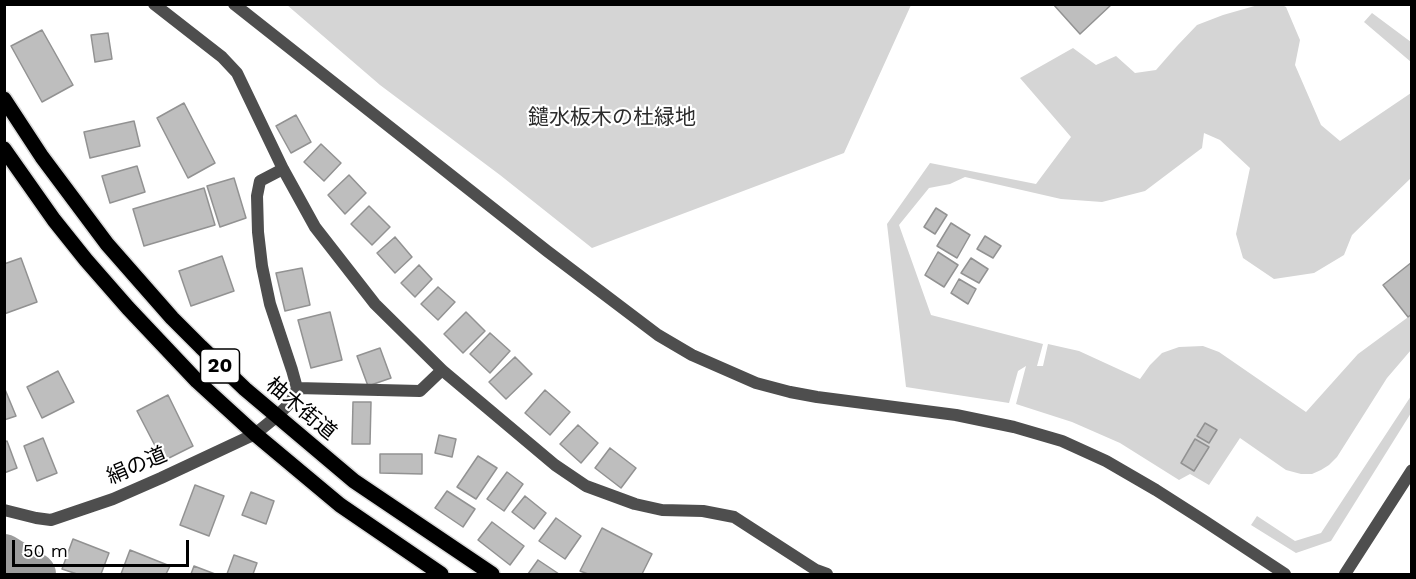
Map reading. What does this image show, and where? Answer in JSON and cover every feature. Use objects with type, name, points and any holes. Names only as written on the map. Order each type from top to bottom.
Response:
[{"type":"main road","name":"柚木街道","points":[[4,99],[42,157],[107,244],[194,340],[276,417],[354,481],[492,574]]},
{"type":"main road","name":"20","points":[[4,149],[54,220],[128,308],[197,381],[255,434],[340,505],[441,574]]},
{"type":"street","points":[[154,4],[222,57],[237,73],[283,170],[315,227],[375,304],[442,370],[555,465],[586,486],[635,504],[662,510],[703,511],[734,517],[819,573]]},
{"type":"street","points":[[234,4],[548,251],[658,335],[692,355],[756,383],[790,392],[956,415],[1014,427],[1062,441],[1106,461],[1156,490],[1285,574]]},
{"type":"street","points":[[283,170],[260,181],[257,196],[258,232],[270,304],[297,388],[420,391],[442,370]]},
{"type":"street","name":"絹の道","points":[[4,510],[51,520],[113,499],[255,434],[291,402],[297,388]]},
{"type":"street","points":[[1345,574],[1412,470]]},
{"type":"green space","name":"鑓水板木の杜緑地","points":[[287,5],[911,5],[844,153],[592,248],[380,85]]},
{"type":"green space","points":[[1258,5],[1286,7],[1300,40],[1295,65],[1321,125],[1340,141],[1411,93],[1411,178],[1352,235],[1344,255],[1314,273],[1274,279],[1243,258],[1236,234],[1250,168],[1220,140],[1204,133],[1202,148],[1145,191],[1102,202],[1061,199],[965,177],[950,184],[929,188],[899,225],[931,315],[1043,344],[1037,366],[1043,366],[1048,344],[1079,351],[1140,379],[1162,353],[1179,347],[1203,346],[1219,352],[1306,412],[1358,354],[1411,315],[1411,350],[1387,378],[1337,457],[1321,470],[1312,474],[1301,474],[1286,470],[1240,438],[1209,485],[1190,474],[1179,480],[1120,443],[1072,422],[1016,404],[1026,366],[1018,371],[1009,403],[906,387],[887,224],[930,163],[1036,184],[1071,137],[1020,78],[1073,48],[1096,65],[1116,56],[1135,73],[1156,70],[1197,25]]},
{"type":"green space","points":[[1372,13],[1411,42],[1411,62],[1364,22]]},
{"type":"green space","points":[[1411,396],[1411,413],[1331,541],[1296,553],[1251,525],[1257,516],[1295,541],[1321,533]]},
{"type":"building","points":[[1053,4],[1112,4],[1080,34]]},
{"type":"building","points":[[42,30],[73,85],[42,102],[11,46]]},
{"type":"building","points":[[108,33],[112,59],[95,62],[91,35]]},
{"type":"building","points":[[184,103],[215,163],[188,178],[157,118]]},
{"type":"building","points":[[296,115],[311,142],[291,153],[276,126]]},
{"type":"building","points":[[134,121],[140,146],[90,158],[84,132]]},
{"type":"building","points":[[321,144],[341,163],[324,181],[304,162]]},
{"type":"building","points":[[137,166],[145,192],[110,203],[102,176]]},
{"type":"building","points":[[349,175],[366,193],[345,214],[328,195]]},
{"type":"building","points":[[234,178],[246,218],[220,227],[207,186]]},
{"type":"building","points":[[204,188],[215,225],[144,246],[133,209]]},
{"type":"building","points":[[369,206],[390,227],[372,245],[351,224]]},
{"type":"building","points":[[936,208],[947,215],[935,234],[924,227]]},
{"type":"building","points":[[951,223],[970,235],[957,258],[937,246]]},
{"type":"building","points":[[985,236],[1001,246],[993,258],[977,249]]},
{"type":"building","points":[[395,237],[412,257],[395,273],[377,253]]},
{"type":"building","points":[[938,252],[958,265],[944,287],[925,275]]},
{"type":"building","points":[[222,256],[234,291],[191,306],[179,271]]},
{"type":"building","points":[[21,258],[37,302],[4,314],[4,264]]},
{"type":"building","points":[[971,258],[988,269],[979,283],[961,273]]},
{"type":"building","points":[[1412,262],[1412,314],[1408,317],[1383,285]]},
{"type":"building","points":[[419,265],[432,279],[415,297],[401,283]]},
{"type":"building","points":[[302,268],[310,305],[285,311],[276,273]]},
{"type":"building","points":[[959,279],[976,289],[968,304],[951,293]]},
{"type":"building","points":[[438,287],[455,302],[438,320],[421,304]]},
{"type":"building","points":[[330,312],[342,360],[311,368],[298,320]]},
{"type":"building","points":[[466,312],[485,331],[463,353],[444,334]]},
{"type":"building","points":[[490,333],[510,351],[490,373],[470,354]]},
{"type":"building","points":[[380,348],[391,378],[368,386],[357,356]]},
{"type":"building","points":[[515,357],[532,374],[506,399],[489,382]]},
{"type":"building","points":[[58,371],[74,402],[42,418],[27,387]]},
{"type":"building","points":[[4,387],[16,416],[4,420]]},
{"type":"building","points":[[545,390],[570,412],[550,435],[525,413]]},
{"type":"building","points":[[168,395],[193,446],[163,461],[137,411]]},
{"type":"building","points":[[353,402],[371,402],[370,444],[352,444]]},
{"type":"building","points":[[1205,423],[1217,430],[1209,443],[1197,436]]},
{"type":"building","points":[[578,425],[598,443],[581,463],[560,444]]},
{"type":"building","points":[[439,435],[456,439],[452,457],[435,453]]},
{"type":"building","points":[[43,438],[57,473],[37,481],[24,446]]},
{"type":"building","points":[[1195,439],[1209,447],[1194,471],[1181,463]]},
{"type":"building","points":[[7,441],[17,468],[4,473],[4,442]]},
{"type":"building","points":[[610,448],[636,468],[621,488],[595,468]]},
{"type":"building","points":[[380,454],[422,454],[422,474],[380,473]]},
{"type":"building","points":[[478,456],[497,468],[476,499],[457,487]]},
{"type":"building","points":[[507,472],[523,484],[504,511],[487,499]]},
{"type":"building","points":[[195,485],[224,496],[209,536],[180,525]]},
{"type":"building","points":[[447,491],[475,509],[463,527],[435,508]]},
{"type":"building","points":[[251,492],[274,501],[266,524],[242,515]]},
{"type":"building","points":[[525,496],[546,513],[534,529],[512,512]]},
{"type":"building","points":[[556,518],[581,536],[565,559],[539,541]]},
{"type":"building","points":[[492,522],[524,546],[510,565],[478,540]]},
{"type":"building","points":[[602,528],[652,554],[642,574],[588,574],[580,571]]},
{"type":"building","points":[[73,539],[109,553],[101,574],[77,574],[62,569]]},
{"type":"building","points":[[130,550],[170,566],[166,574],[121,574]]},
{"type":"building","points":[[234,555],[257,563],[253,574],[227,574]]},
{"type":"building","points":[[538,560],[559,574],[528,574]]},
{"type":"building","points":[[194,566],[215,574],[191,574]]},
{"type":"waterway","points":[[4,555],[35,574]]}]
